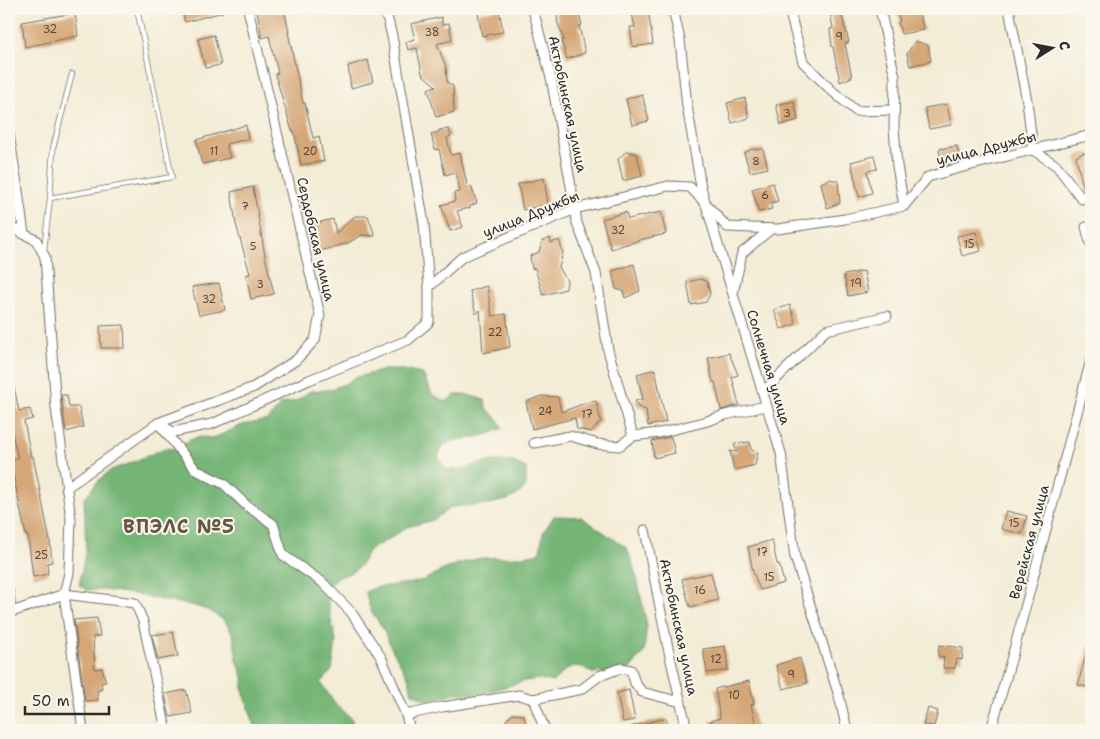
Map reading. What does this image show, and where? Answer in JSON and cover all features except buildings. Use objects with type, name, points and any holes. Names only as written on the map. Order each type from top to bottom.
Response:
[{"type":"street","name":"Сердобская улица","points":[[158,423],[254,387],[296,360],[316,340],[320,315],[248,9]]},
{"type":"street","points":[[158,423],[173,432],[212,424],[309,380],[408,340],[429,322],[429,286],[424,224],[392,36],[385,9]]},
{"type":"street","name":"Актюбинская улица","points":[[532,9],[551,78],[577,223],[596,273],[608,350],[634,436]]},
{"type":"street","name":"Солнечная улица","points":[[673,9],[680,40],[687,106],[701,187],[781,453],[795,557],[839,696],[847,730]]},
{"type":"street","points":[[788,9],[803,62],[831,90],[856,111],[894,110]]},
{"type":"street","points":[[880,9],[895,77],[894,127],[896,166],[904,206]]},
{"type":"street","points":[[1009,9],[1027,101],[1033,150],[1057,166],[1082,199]]},
{"type":"street","points":[[9,134],[24,234]]},
{"type":"street","name":"улица Дружбы","points":[[429,286],[462,257],[575,209],[668,186],[690,187],[727,227],[778,229],[845,219],[904,206],[928,178],[952,170],[1091,136]]},
{"type":"street","points":[[1086,227],[1091,245]]},
{"type":"street","points":[[9,229],[14,229],[36,240],[45,257],[56,408],[71,519],[69,573],[64,594],[83,730]]},
{"type":"street","points":[[732,293],[742,253],[770,229]]},
{"type":"street","points":[[763,392],[826,330],[887,316]]},
{"type":"street","name":"Верейская улица","points":[[991,730],[1091,360]]},
{"type":"street","points":[[534,443],[570,436],[598,444],[618,446],[634,436],[659,433],[766,406]]},
{"type":"street","points":[[66,488],[158,423]]},
{"type":"street","points":[[158,423],[196,470],[224,484],[247,506],[273,524],[283,555],[322,582],[351,612],[381,657],[406,714],[410,730]]},
{"type":"street","name":"Актюбинская улица","points":[[645,530],[666,643],[687,730]]},
{"type":"street","points":[[9,592],[10,613],[64,594],[135,602],[143,621],[166,730]]},
{"type":"street","points":[[406,714],[519,695],[533,699],[582,689],[599,676],[621,668],[631,670],[635,683],[642,692],[680,702]]},
{"type":"street","points":[[533,699],[545,730]]},
{"type":"lane","points":[[50,198],[172,176],[138,9]]},
{"type":"lane","points":[[43,254],[50,198],[53,148],[72,74]]},
{"type":"green space","points":[[384,370],[404,370],[423,374],[432,394],[446,402],[455,395],[468,395],[485,400],[486,408],[496,417],[503,428],[484,435],[445,444],[441,446],[438,458],[447,470],[494,461],[513,462],[526,468],[526,487],[517,495],[507,500],[489,504],[452,507],[433,520],[407,527],[369,550],[360,566],[350,573],[336,578],[328,588],[330,616],[336,641],[332,670],[321,683],[335,703],[351,718],[356,730],[256,730],[243,690],[243,677],[237,660],[233,635],[225,621],[210,611],[195,606],[141,595],[104,590],[87,590],[79,585],[86,549],[84,499],[97,482],[111,470],[165,448],[179,449],[189,440],[201,437],[214,438],[242,425],[268,420],[281,404],[296,401],[310,391],[327,390],[345,384],[354,378]]},
{"type":"green space","points":[[554,516],[581,517],[627,548],[637,578],[647,625],[644,652],[627,672],[592,673],[583,667],[572,666],[553,682],[539,679],[525,681],[488,692],[475,694],[455,693],[429,701],[412,693],[409,679],[382,627],[371,611],[365,592],[377,587],[424,580],[457,564],[481,558],[517,557],[535,554],[540,551],[543,533]]},
{"type":"district","name":"ВПЭЛС №5","points":[[179,526]]}]
